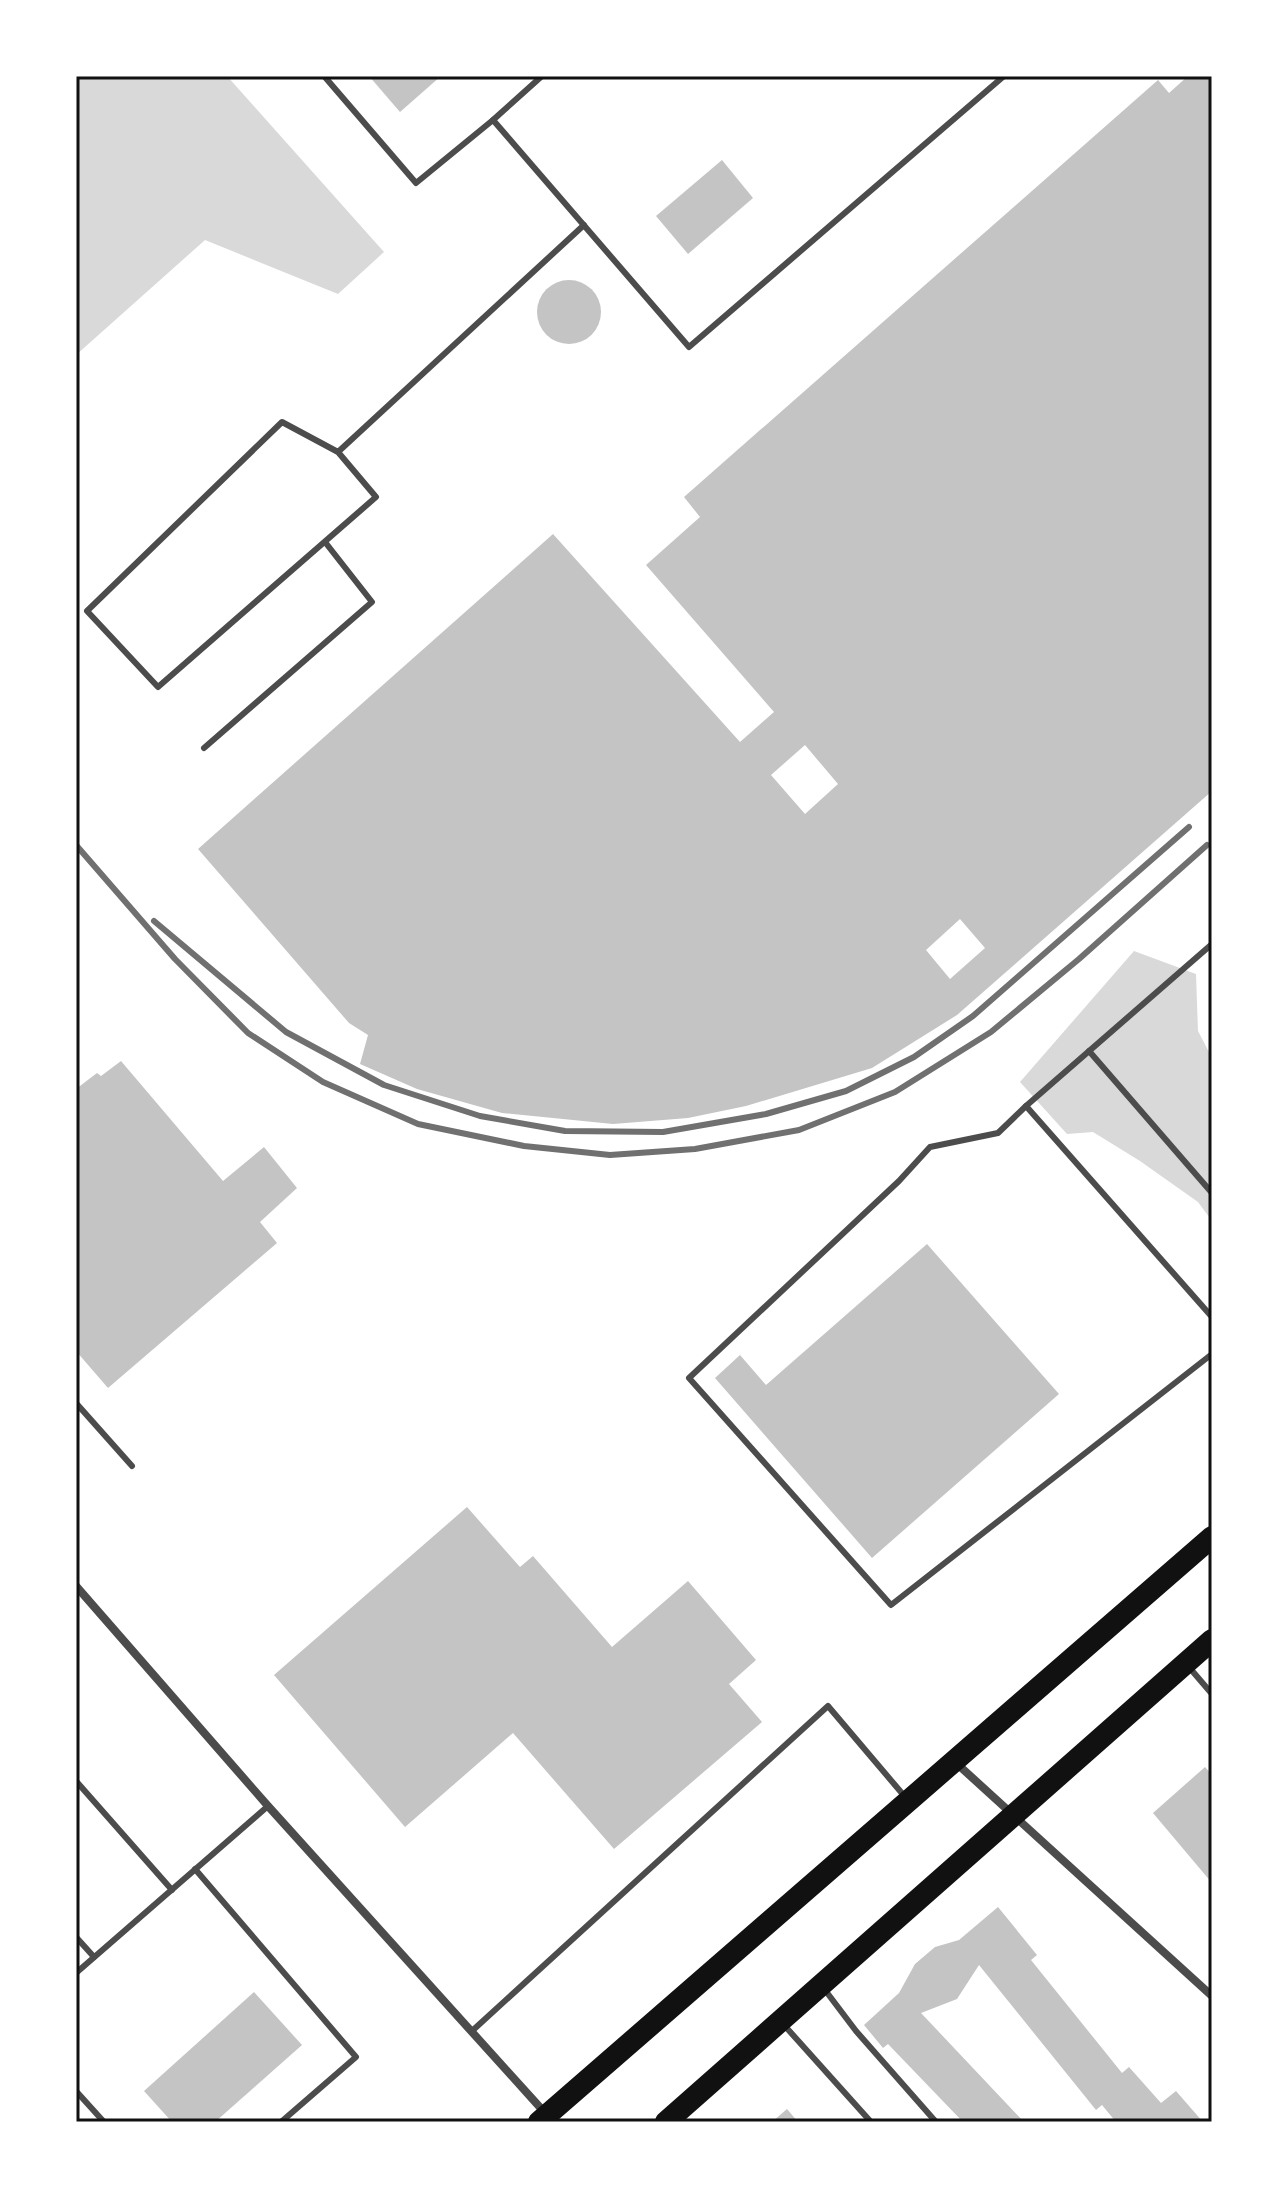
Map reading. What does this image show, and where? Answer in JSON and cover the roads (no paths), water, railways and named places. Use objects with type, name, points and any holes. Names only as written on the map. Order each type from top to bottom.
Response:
[{"type":"highway","points":[[543,2119],[1212,1537]]},
{"type":"highway","points":[[666,2122],[1212,1640]]},
{"type":"street","points":[[76,1586],[268,1806],[472,2031],[543,2119]]},
{"type":"street","points":[[954,1761],[1212,1996]]},
{"type":"lane","points":[[324,76],[416,183],[542,76]]},
{"type":"lane","points":[[493,120],[689,347],[1004,76]]},
{"type":"lane","points":[[338,452],[584,225]]},
{"type":"lane","points":[[282,422],[338,452],[376,497],[158,687],[87,611],[282,422]]},
{"type":"lane","points":[[204,748],[372,602],[325,542]]},
{"type":"lane","points":[[1212,944],[998,1133],[930,1147],[899,1181],[689,1378],[891,1605],[1212,1354]]},
{"type":"lane","points":[[1089,1051],[1212,1193]]},
{"type":"lane","points":[[1026,1106],[1212,1317]]},
{"type":"lane","points":[[76,1403],[132,1466]]},
{"type":"lane","points":[[1186,1663],[1212,1694]]},
{"type":"lane","points":[[472,2031],[828,1706],[908,1801]]},
{"type":"lane","points":[[76,1781],[172,1890]]},
{"type":"lane","points":[[76,1973],[268,1806]]},
{"type":"lane","points":[[195,1869],[356,2057],[281,2122]]},
{"type":"lane","points":[[76,1937],[94,1957]]},
{"type":"lane","points":[[821,1984],[856,2031],[936,2122]]},
{"type":"lane","points":[[781,2022],[871,2122]]},
{"type":"lane","points":[[76,2091],[104,2122]]},
{"type":"railway","points":[[154,921],[286,1032],[384,1085],[480,1116],[565,1131],[663,1132],[766,1114],[846,1091],[914,1057],[973,1016],[1189,827]]},
{"type":"railway","points":[[76,845],[175,959],[248,1033],[323,1082],[418,1124],[524,1146],[610,1155],[695,1149],[799,1130],[895,1092],[991,1032],[1079,959],[1207,845]]}]
